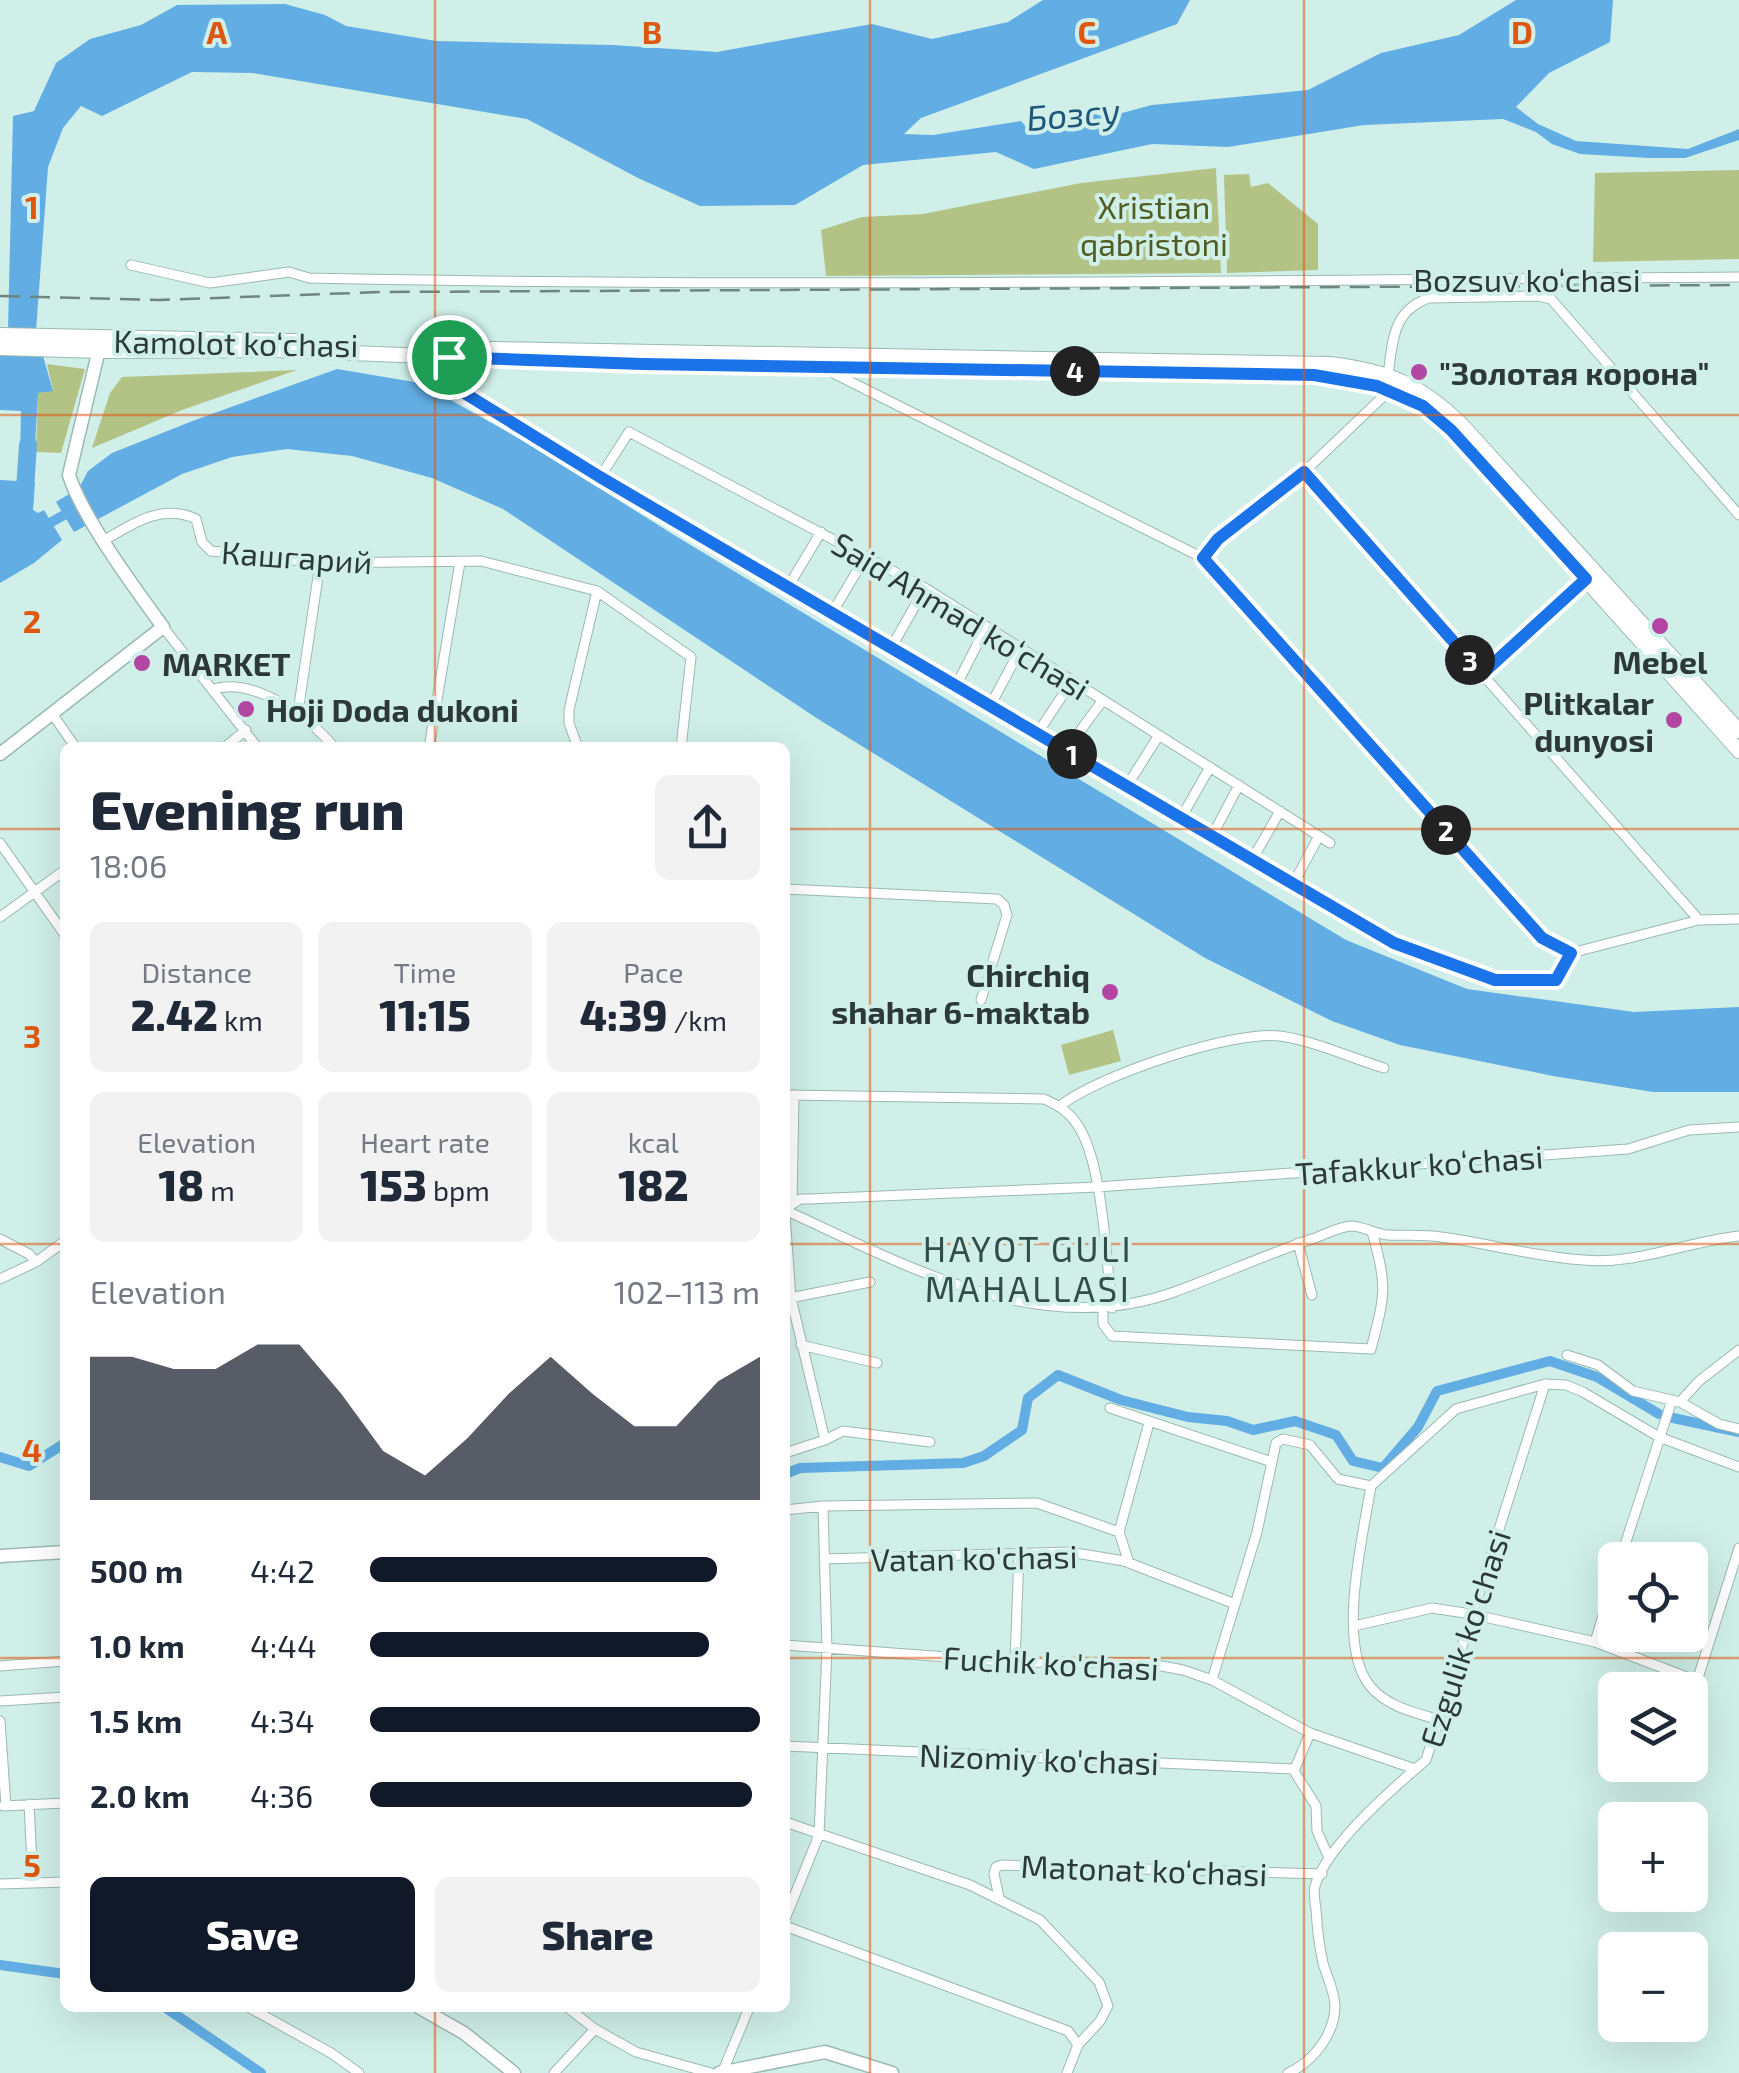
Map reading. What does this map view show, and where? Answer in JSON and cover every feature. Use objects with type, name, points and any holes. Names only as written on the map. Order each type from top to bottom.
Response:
[{"type":"main road","points":[[0,335],[80,344]]},
{"type":"main road","name":"Kamolot ko‘chasi","points":[[80,344],[279,340],[449,352],[1330,364],[1430,395],[1462,424],[1664,657],[1739,731]]},
{"type":"main road","points":[[0,348],[80,344]]},
{"type":"main road","points":[[449,352],[832,368],[1314,375],[1389,383],[1451,430],[1586,579],[1664,657],[1739,751]]},
{"type":"street","name":"Bozsuv ko‘chasi","points":[[130,265],[210,283],[289,272],[309,278],[540,283],[1739,278]]},
{"type":"street","points":[[1203,558],[1218,539],[1304,472],[1389,383],[1396,322],[1429,298],[1551,298],[1739,515]]},
{"type":"street","points":[[101,345],[70,463],[73,488],[163,628],[254,742]]},
{"type":"street","name":"Said Ahmad ko‘chasi","points":[[449,352],[449,376],[461,391],[600,477],[1394,943],[1495,980],[1556,980],[1571,953],[1699,920],[1739,918]]},
{"type":"street","points":[[832,368],[835,374],[1203,558],[1542,938],[1571,953]]},
{"type":"street","name":"Said Ahmad ko‘chasi","points":[[600,477],[629,432],[925,588],[1330,842]]},
{"type":"street","points":[[1304,472],[1699,920]]},
{"type":"street","name":"Кашгарий","points":[[105,540],[132,524],[169,512],[196,518],[202,542],[211,551],[320,562],[481,561],[598,590],[691,657],[682,742]]},
{"type":"street","points":[[788,587],[821,532]]},
{"type":"street","points":[[832,613],[866,556]]},
{"type":"street","points":[[298,712],[320,562]]},
{"type":"street","points":[[431,742],[460,562]]},
{"type":"street","points":[[1482,674],[1586,579]]},
{"type":"street","points":[[891,648],[925,588]]},
{"type":"street","points":[[576,742],[569,710],[598,590]]},
{"type":"street","points":[[956,686],[986,626]]},
{"type":"street","points":[[0,754],[163,628]]},
{"type":"street","points":[[990,706],[1021,648]]},
{"type":"street","points":[[1038,734],[1072,680]]},
{"type":"street","points":[[214,689],[228,685],[247,689],[298,712],[329,742]]},
{"type":"street","points":[[1066,750],[1103,700]]},
{"type":"street","points":[[52,715],[72,742]]},
{"type":"street","points":[[231,742],[246,730]]},
{"type":"street","points":[[1127,786],[1159,735]]},
{"type":"street","points":[[1180,818],[1210,767]]},
{"type":"street","points":[[1212,836],[1239,785]]},
{"type":"street","points":[[1252,860],[1280,811]]},
{"type":"street","points":[[1293,884],[1320,836]]},
{"type":"street","points":[[0,842],[60,928]]},
{"type":"street","points":[[0,917],[60,874]]},
{"type":"street","points":[[790,889],[998,900],[1007,915],[982,1000]]},
{"type":"street","points":[[1060,1106],[1106,1079],[1212,1044],[1277,1036],[1384,1068]]},
{"type":"street","points":[[790,1095],[1044,1099],[1060,1106],[1082,1132],[1097,1187],[1108,1309],[1103,1324],[1112,1336],[1371,1349],[1385,1294],[1383,1269],[1372,1232]]},
{"type":"street","name":"Tafakkur ko‘chasi","points":[[790,1208],[809,1198],[1097,1187],[1628,1150],[1689,1130],[1739,1127]]},
{"type":"street","points":[[790,1210],[919,1271],[968,1289],[1024,1303],[1108,1309],[1170,1294],[1298,1243],[1354,1226],[1372,1232],[1440,1237],[1607,1262],[1638,1259],[1699,1242],[1739,1236]]},
{"type":"street","points":[[0,1240],[29,1254],[36,1262]]},
{"type":"street","points":[[1298,1243],[1312,1295]]},
{"type":"street","points":[[0,1279],[36,1262],[60,1245]]},
{"type":"street","points":[[790,1299],[870,1282]]},
{"type":"street","points":[[790,1306],[825,1440]]},
{"type":"street","points":[[801,1345],[878,1363]]},
{"type":"street","points":[[1626,1542],[1658,1437],[1676,1401],[1739,1350]]},
{"type":"street","points":[[1568,1355],[1598,1365],[1633,1392],[1676,1401],[1719,1424],[1739,1428]]},
{"type":"street","points":[[1440,1720],[1388,1702],[1372,1688],[1362,1673],[1354,1626],[1371,1486],[1456,1409],[1545,1384],[1566,1386],[1593,1396],[1658,1437],[1739,1467]]},
{"type":"street","name":"Ezgulik ko'chasi","points":[[1288,2073],[1315,2055],[1327,2036],[1335,2010],[1319,1943],[1314,1888],[1329,1858],[1388,1793],[1426,1760],[1545,1384]]},
{"type":"street","points":[[1110,1408],[1272,1462]]},
{"type":"street","points":[[1129,1563],[1119,1532],[1149,1423]]},
{"type":"street","points":[[790,1451],[848,1431],[930,1442]]},
{"type":"street","points":[[1212,1680],[1258,1532],[1276,1442],[1283,1438],[1310,1445],[1338,1479],[1371,1486]]},
{"type":"street","name":"Vatan ko'chasi","points":[[790,1509],[1037,1503],[1119,1532]]},
{"type":"street","points":[[790,1910],[819,1834],[827,1649],[823,1506]]},
{"type":"street","points":[[1354,1626],[1432,1608],[1471,1614],[1594,1642],[1693,1681],[1700,1678],[1739,1548]]},
{"type":"street","points":[[0,1556],[60,1552]]},
{"type":"street","points":[[1015,1662],[1020,1552]]},
{"type":"street","name":"Vatan ko'chasi","points":[[824,1559],[1070,1552],[1129,1563],[1235,1604]]},
{"type":"street","points":[[1594,1642],[1598,1629]]},
{"type":"street","name":"Fuchik ko'chasi","points":[[790,1646],[1015,1662],[1146,1663],[1212,1680],[1310,1733],[1416,1769]]},
{"type":"street","points":[[0,1666],[60,1662]]},
{"type":"street","points":[[0,1701],[60,1696]]},
{"type":"street","points":[[0,1721],[3,1806],[60,1803]]},
{"type":"street","points":[[1310,1733],[1294,1769],[1316,1806],[1317,1831],[1329,1858]]},
{"type":"street","name":"Nizomiy ko'chasi","points":[[790,1746],[1294,1769]]},
{"type":"street","points":[[28,1804],[34,1883]]},
{"type":"street","points":[[790,1824],[998,1897],[1049,1928],[1104,1991],[1108,2006],[1100,2022],[1078,2045],[1067,2073]]},
{"type":"street","name":"Matonat ko‘chasi","points":[[998,1897],[994,1874],[1002,1865],[1322,1874]]},
{"type":"street","points":[[0,1884],[60,1882]]},
{"type":"street","points":[[790,1925],[1068,2031],[1078,2045]]},
{"type":"street","points":[[257,2012],[332,2053],[359,2073]]},
{"type":"street","points":[[427,2012],[464,2033],[514,2073]]},
{"type":"street","points":[[574,2012],[636,2052],[718,2072],[825,2052],[892,2073]]},
{"type":"street","points":[[718,2072],[747,2012]]},
{"type":"street","points":[[554,2073],[596,2028]]},
{"type":"green space","name":"Xristian qabristoni","points":[[1216,168],[1221,273],[826,276],[821,230],[862,217],[923,214],[1081,183]]},
{"type":"green space","points":[[1739,170],[1739,259],[1593,262],[1595,173]]},
{"type":"green space","points":[[1249,174],[1251,187],[1268,183],[1318,224],[1318,270],[1227,273],[1224,175]]},
{"type":"green space","points":[[47,364],[85,369],[61,453],[36,452],[38,393],[53,390]]},
{"type":"green space","points":[[297,370],[182,410],[92,448],[110,393],[122,377]]},
{"type":"green space","points":[[1113,1030],[1121,1061],[1069,1075],[1061,1045]]},
{"type":"water","points":[[1043,0],[1190,0],[1177,24],[921,118],[904,134],[933,135],[1021,121],[1030,131],[1059,127],[1086,112],[1107,117],[1152,105],[1308,90],[1381,53],[1459,35],[1516,0],[1613,0],[1610,42],[1549,73],[1516,107],[1538,124],[1576,141],[1688,149],[1739,129],[1739,140],[1685,158],[1649,158],[1580,154],[1503,119],[1364,125],[1228,147],[1152,144],[1034,169],[996,152],[863,165],[795,205],[700,206],[527,119],[252,73],[192,72],[102,116],[81,106],[63,128],[48,167],[36,331],[53,391],[38,393],[34,465],[20,464],[21,411],[0,410],[0,353],[8,330],[13,116],[34,111],[56,63],[90,39],[141,25],[177,5],[285,4],[325,15],[346,26],[436,41],[717,52],[872,24],[932,39],[1008,22]]},
{"type":"water","points":[[337,369],[420,383],[529,444],[1346,940],[1467,989],[1634,1012],[1739,1007],[1739,1092],[1653,1092],[1553,1076],[1400,1045],[1332,1021],[1205,958],[818,719],[503,509],[432,478],[352,456],[287,449],[232,457],[182,474],[74,532],[56,502],[79,488],[88,471],[112,453]]},
{"type":"water","points":[[0,480],[35,482],[33,510],[44,510],[62,540],[0,583]]},
{"type":"waterway","points":[[24,504],[28,445]]},
{"type":"waterway","points":[[39,529],[73,510]]},
{"type":"waterway","points":[[790,1472],[800,1468],[963,1463],[984,1456],[1022,1430],[1028,1398],[1058,1375],[1121,1400],[1188,1417],[1227,1421],[1253,1430],[1295,1421],[1336,1435],[1353,1461],[1383,1468],[1418,1427],[1437,1391],[1550,1361],[1597,1377],[1659,1414]]},
{"type":"waterway","points":[[1673,1418],[1739,1432]]},
{"type":"waterway","points":[[0,1457],[29,1466],[60,1446]]},
{"type":"waterway","points":[[0,1965],[60,1973]]},
{"type":"waterway","points":[[172,2012],[261,2073]]},
{"type":"railway","points":[[0,296],[159,300],[382,292],[1739,285]]},
{"type":"place","name":"\"Золотая корона\"","points":[[1419,372]]},
{"type":"place","name":"Mebel","points":[[1660,626]]},
{"type":"place","name":"MARKET","points":[[142,663]]},
{"type":"place","name":"Hoji Doda dukoni","points":[[246,709]]},
{"type":"place","name":"Plitkalar dunyosi","points":[[1674,720]]},
{"type":"place","name":"Chirchiq shahar 6-maktab","points":[[1110,992]]},
{"type":"district","name":"HAYOT GULI MAHALLASI","points":[[1028,1268]]},
{"type":"route","points":[[449,357],[1314,375],[1364,382],[1413,400],[1451,430],[1586,579],[1482,674],[1304,472],[1218,539],[1203,558],[1542,938],[1571,953],[1556,980],[1495,980],[1394,943],[600,477],[461,391],[449,376],[449,357]]},
{"type":"water label","name":"Бозсу","points":[[1073,113]]}]
